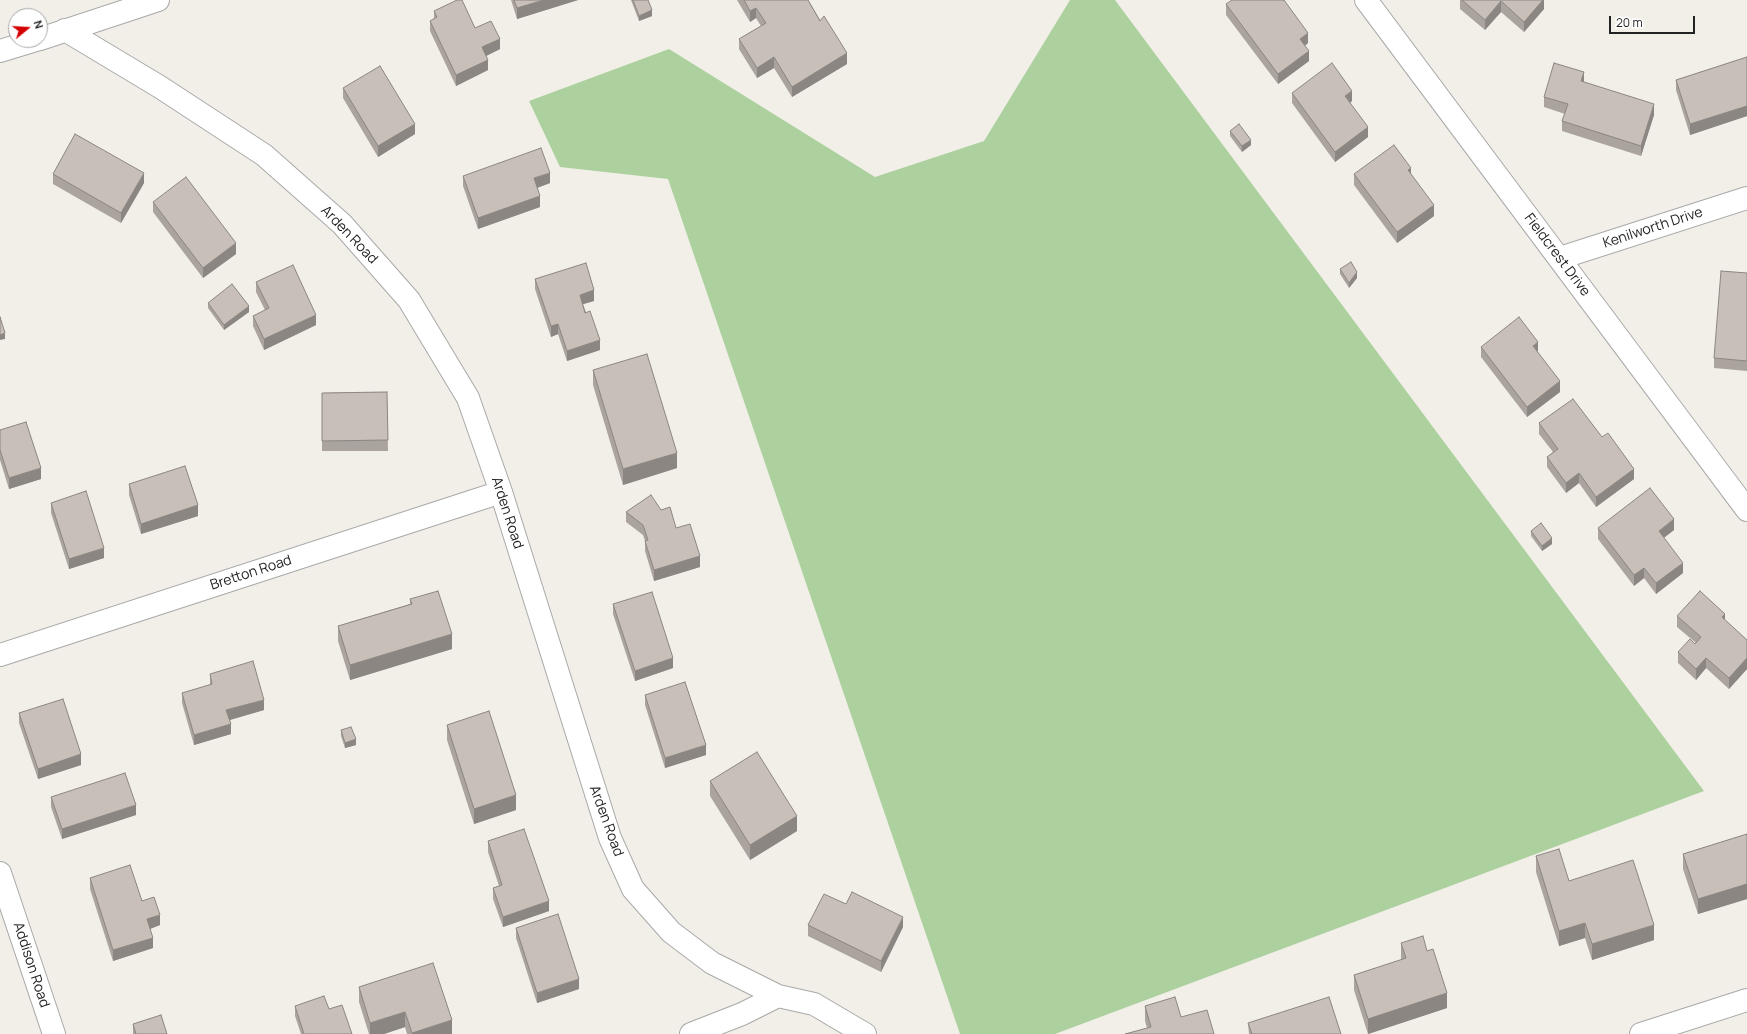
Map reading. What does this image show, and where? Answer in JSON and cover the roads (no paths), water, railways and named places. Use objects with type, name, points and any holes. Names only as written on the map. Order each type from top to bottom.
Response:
[{"type":"street","points":[[48,36],[158,0]]},
{"type":"street","name":"Fieldcrest Drive","points":[[1366,0],[1747,510]]},
{"type":"street","name":"Arden Road","points":[[65,30],[160,87],[264,155],[342,224],[409,300],[468,398],[501,492],[610,838],[633,889],[672,932],[712,963],[778,996],[814,1004],[865,1034]]},
{"type":"street","points":[[0,51],[10,48]]},
{"type":"street","name":"Kenilworth Drive","points":[[1560,258],[1747,198]]},
{"type":"street","name":"Bretton Road","points":[[0,655],[501,492]]},
{"type":"street","name":"Addison Road","points":[[0,873],[54,1034]]},
{"type":"street","points":[[691,1034],[742,1014],[778,996]]},
{"type":"street","points":[[1640,1034],[1747,1000]]}]
